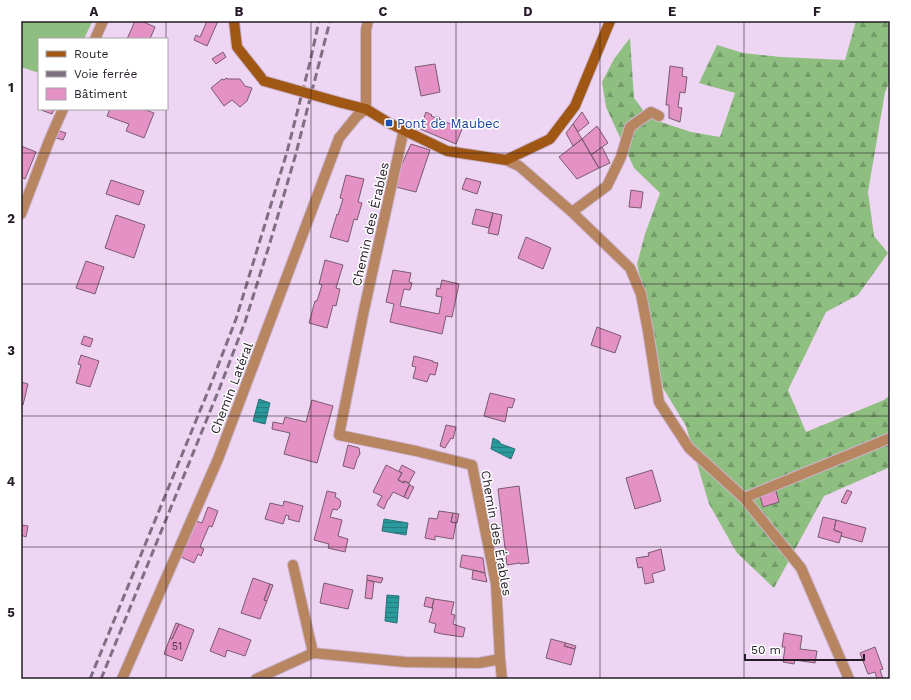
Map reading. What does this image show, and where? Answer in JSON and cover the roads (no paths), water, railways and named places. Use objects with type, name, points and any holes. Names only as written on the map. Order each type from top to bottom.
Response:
[{"type":"street","points":[[94,38],[102,21]]},
{"type":"street","points":[[234,21],[237,47],[264,81],[366,110],[448,151],[506,160],[519,166],[572,212],[630,268],[641,294],[659,402],[689,448],[744,498],[801,568],[849,679]]},
{"type":"street","points":[[366,110],[366,30],[368,21]]},
{"type":"street","points":[[506,160],[550,139],[575,106],[610,21]]},
{"type":"street","points":[[21,214],[63,110]]},
{"type":"street","name":"Chemin Latéral","points":[[122,679],[218,459],[339,138],[357,116],[366,110]]},
{"type":"street","points":[[572,212],[607,186],[620,157],[630,127],[651,112],[659,116]]},
{"type":"street","name":"Chemin des Érables","points":[[404,129],[364,310],[339,435],[416,451],[472,465],[496,584],[500,659]]},
{"type":"street","points":[[744,498],[890,438]]},
{"type":"street","points":[[293,565],[313,653]]},
{"type":"street","points":[[256,679],[313,653],[405,662],[479,663],[500,659],[502,679]]},
{"type":"railway","points":[[90,679],[211,384],[236,319],[287,152],[319,21]]},
{"type":"railway","points":[[101,679],[245,322],[295,157],[330,21]]},
{"type":"place","name":"Pont de Maubec","points":[[389,123]]}]
